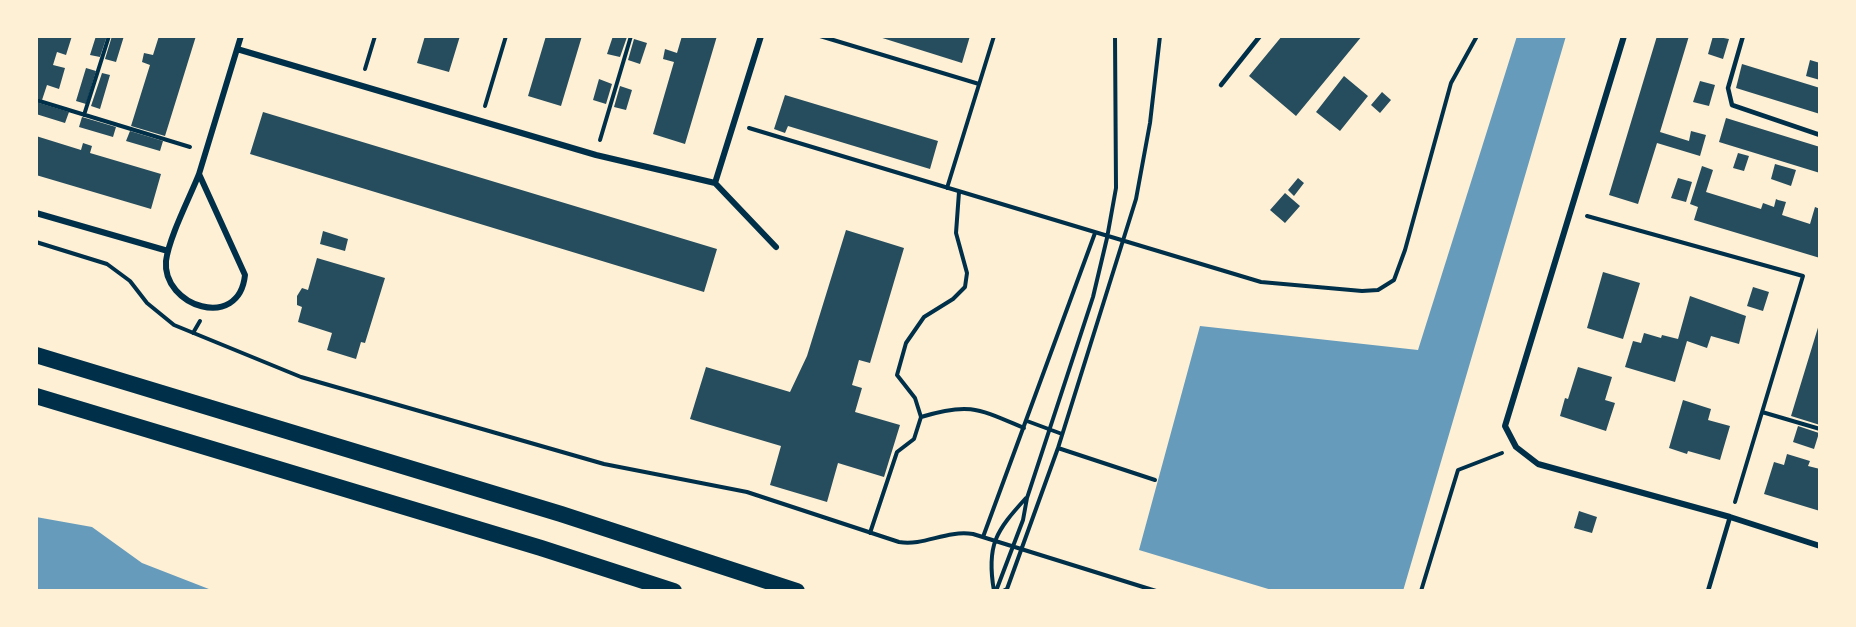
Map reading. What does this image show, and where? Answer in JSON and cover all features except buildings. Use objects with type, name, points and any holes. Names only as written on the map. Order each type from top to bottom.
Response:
[{"type":"highway","points":[[36,355],[561,514],[796,591]]},
{"type":"highway","points":[[36,396],[541,548],[674,591]]},
{"type":"street","points":[[199,174],[243,266],[245,275],[241,292],[235,300],[220,308],[208,308],[186,300],[177,292],[167,273],[168,251],[199,174],[241,36]]},
{"type":"street","points":[[715,183],[761,36]]},
{"type":"street","points":[[1624,36],[1505,426],[1516,447],[1538,464],[1730,517],[1820,546]]},
{"type":"street","points":[[237,49],[596,155],[715,183],[776,247]]},
{"type":"street","points":[[36,213],[168,251]]},
{"type":"lane","points":[[1221,85],[1260,36]]},
{"type":"lane","points":[[1743,36],[1728,88],[1732,105],[1820,135]]},
{"type":"lane","points":[[1708,591],[1730,517]]},
{"type":"path","points":[[84,115],[109,36]]},
{"type":"path","points":[[360,84],[375,36]]},
{"type":"path","points":[[481,122],[506,36]]},
{"type":"path","points":[[596,155],[631,36]]},
{"type":"path","points":[[820,36],[979,84]]},
{"type":"path","points":[[947,188],[994,36]]},
{"type":"path","points":[[995,591],[1013,547],[1094,297],[1107,238],[1116,188],[1115,36]]},
{"type":"path","points":[[1003,591],[1007,589],[1058,448],[1124,242],[1138,188],[1160,36]]},
{"type":"path","points":[[735,123],[1107,238],[1261,282],[1362,291],[1378,290],[1394,280],[1406,250],[1451,83],[1477,36]]},
{"type":"path","points":[[36,100],[206,152]]},
{"type":"path","points":[[870,533],[897,452],[914,439],[921,417],[915,398],[897,375],[898,364],[906,343],[924,317],[953,299],[965,287],[967,273],[956,233],[959,192]]},
{"type":"path","points":[[1571,212],[1803,276],[1730,517]]},
{"type":"path","points":[[983,537],[1095,233]]},
{"type":"path","points":[[36,242],[107,264],[130,281],[147,303],[174,325],[301,377],[604,464],[747,492],[907,543],[919,542],[948,533],[964,532],[994,539],[1021,550],[1156,591]]},
{"type":"path","points":[[921,417],[959,407],[977,408],[1024,428]]},
{"type":"path","points":[[1762,412],[1820,429]]},
{"type":"path","points":[[1027,421],[1062,434]]},
{"type":"path","points":[[1421,591],[1458,470],[1516,447]]},
{"type":"path","points":[[1058,448],[1155,480]]},
{"type":"path","points":[[995,591],[991,556],[994,539],[1001,526],[1027,498]]},
{"type":"water","points":[[1517,36],[1566,36],[1403,591],[1275,591],[1139,550],[1200,326],[1418,350]]},
{"type":"water","points":[[36,517],[92,527],[142,563],[214,591],[36,591]]}]
